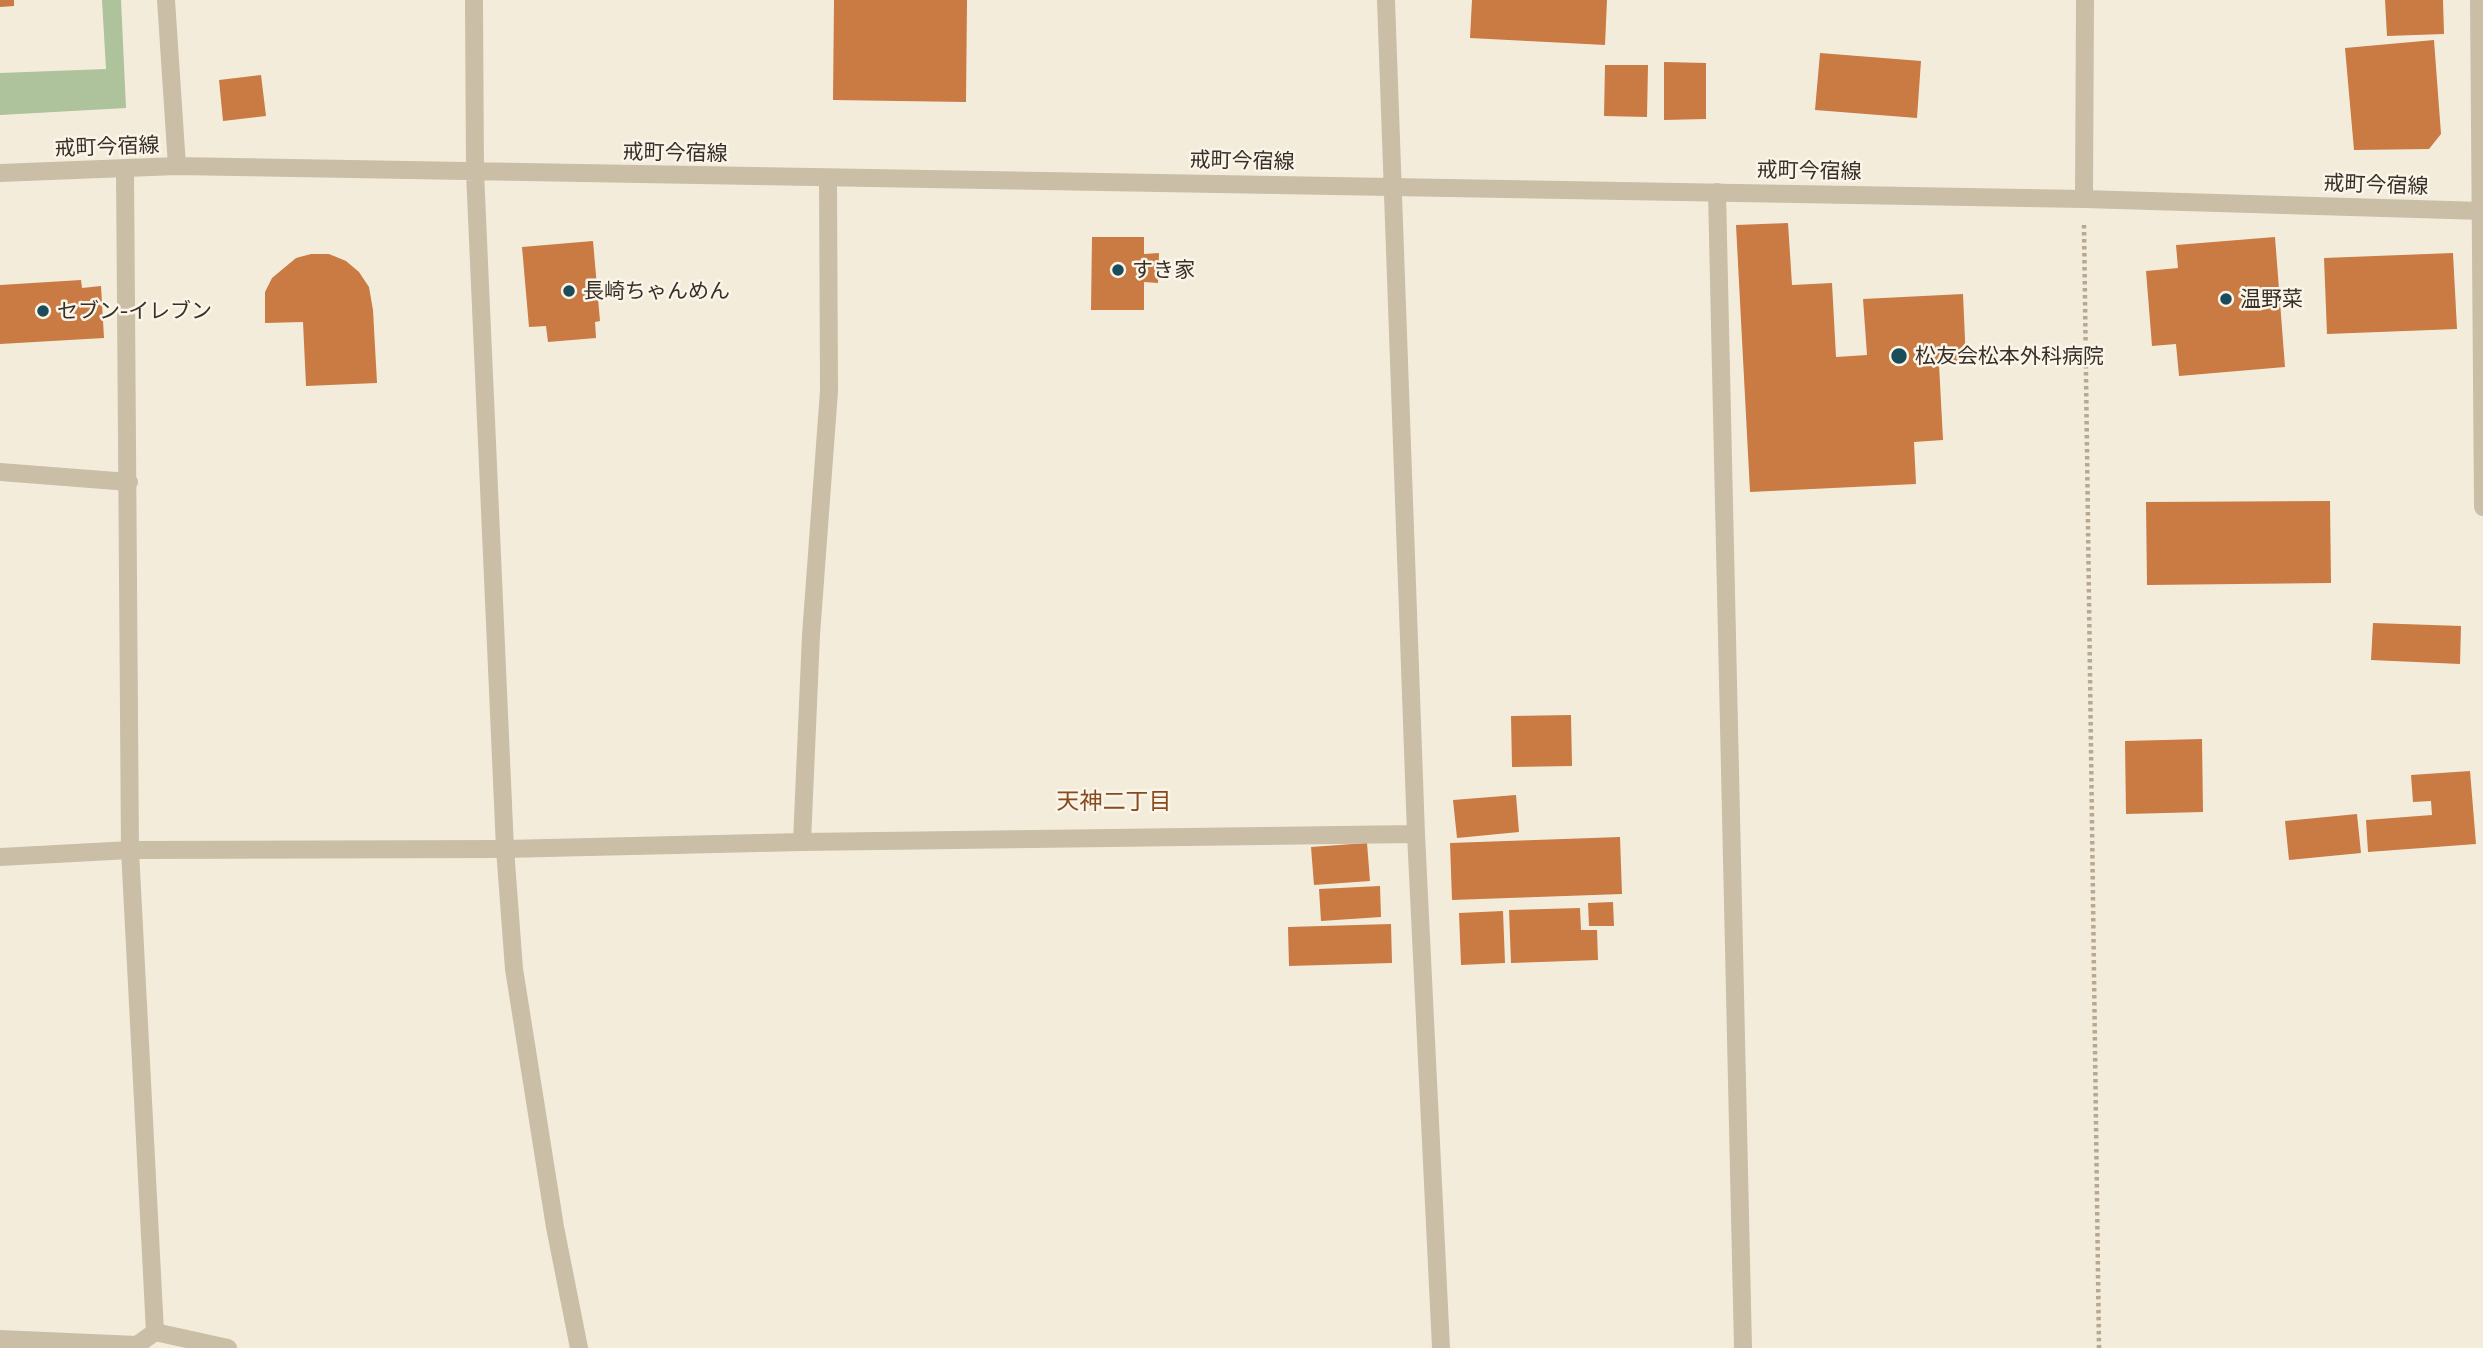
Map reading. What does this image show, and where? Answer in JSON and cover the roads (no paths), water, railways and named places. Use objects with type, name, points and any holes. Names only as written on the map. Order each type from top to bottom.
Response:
[{"type":"street","points":[[166,0],[177,166]]},
{"type":"street","points":[[474,0],[475,172],[505,849],[514,969],[555,1227],[579,1348]]},
{"type":"street","points":[[1385,0],[1416,834],[1441,1348]]},
{"type":"street","points":[[2084,199],[2085,0]]},
{"type":"street","points":[[2479,0],[2483,507]]},
{"type":"street","name":"戒町今宿線","points":[[0,173],[177,166],[2084,199],[2481,211]]},
{"type":"street","points":[[125,170],[130,850],[155,1332]]},
{"type":"street","points":[[802,842],[811,635],[829,391],[828,178]]},
{"type":"street","points":[[1717,192],[1743,1348]]},
{"type":"street","points":[[0,472],[129,482]]},
{"type":"street","points":[[0,857],[130,850],[505,849],[802,842],[1416,834]]},
{"type":"street","points":[[0,1339],[137,1345],[155,1332],[228,1348]]},
{"type":"place","name":"すき家","points":[[1118,270]]},
{"type":"place","name":"長崎ちゃんめん","points":[[569,291]]},
{"type":"place","name":"温野菜","points":[[2226,299]]},
{"type":"place","name":"セブン-イレブン","points":[[43,311]]},
{"type":"place","name":"松友会松本外科病院","points":[[1899,356]]},
{"type":"district","name":"天神二丁目","points":[[1114,802]]}]
